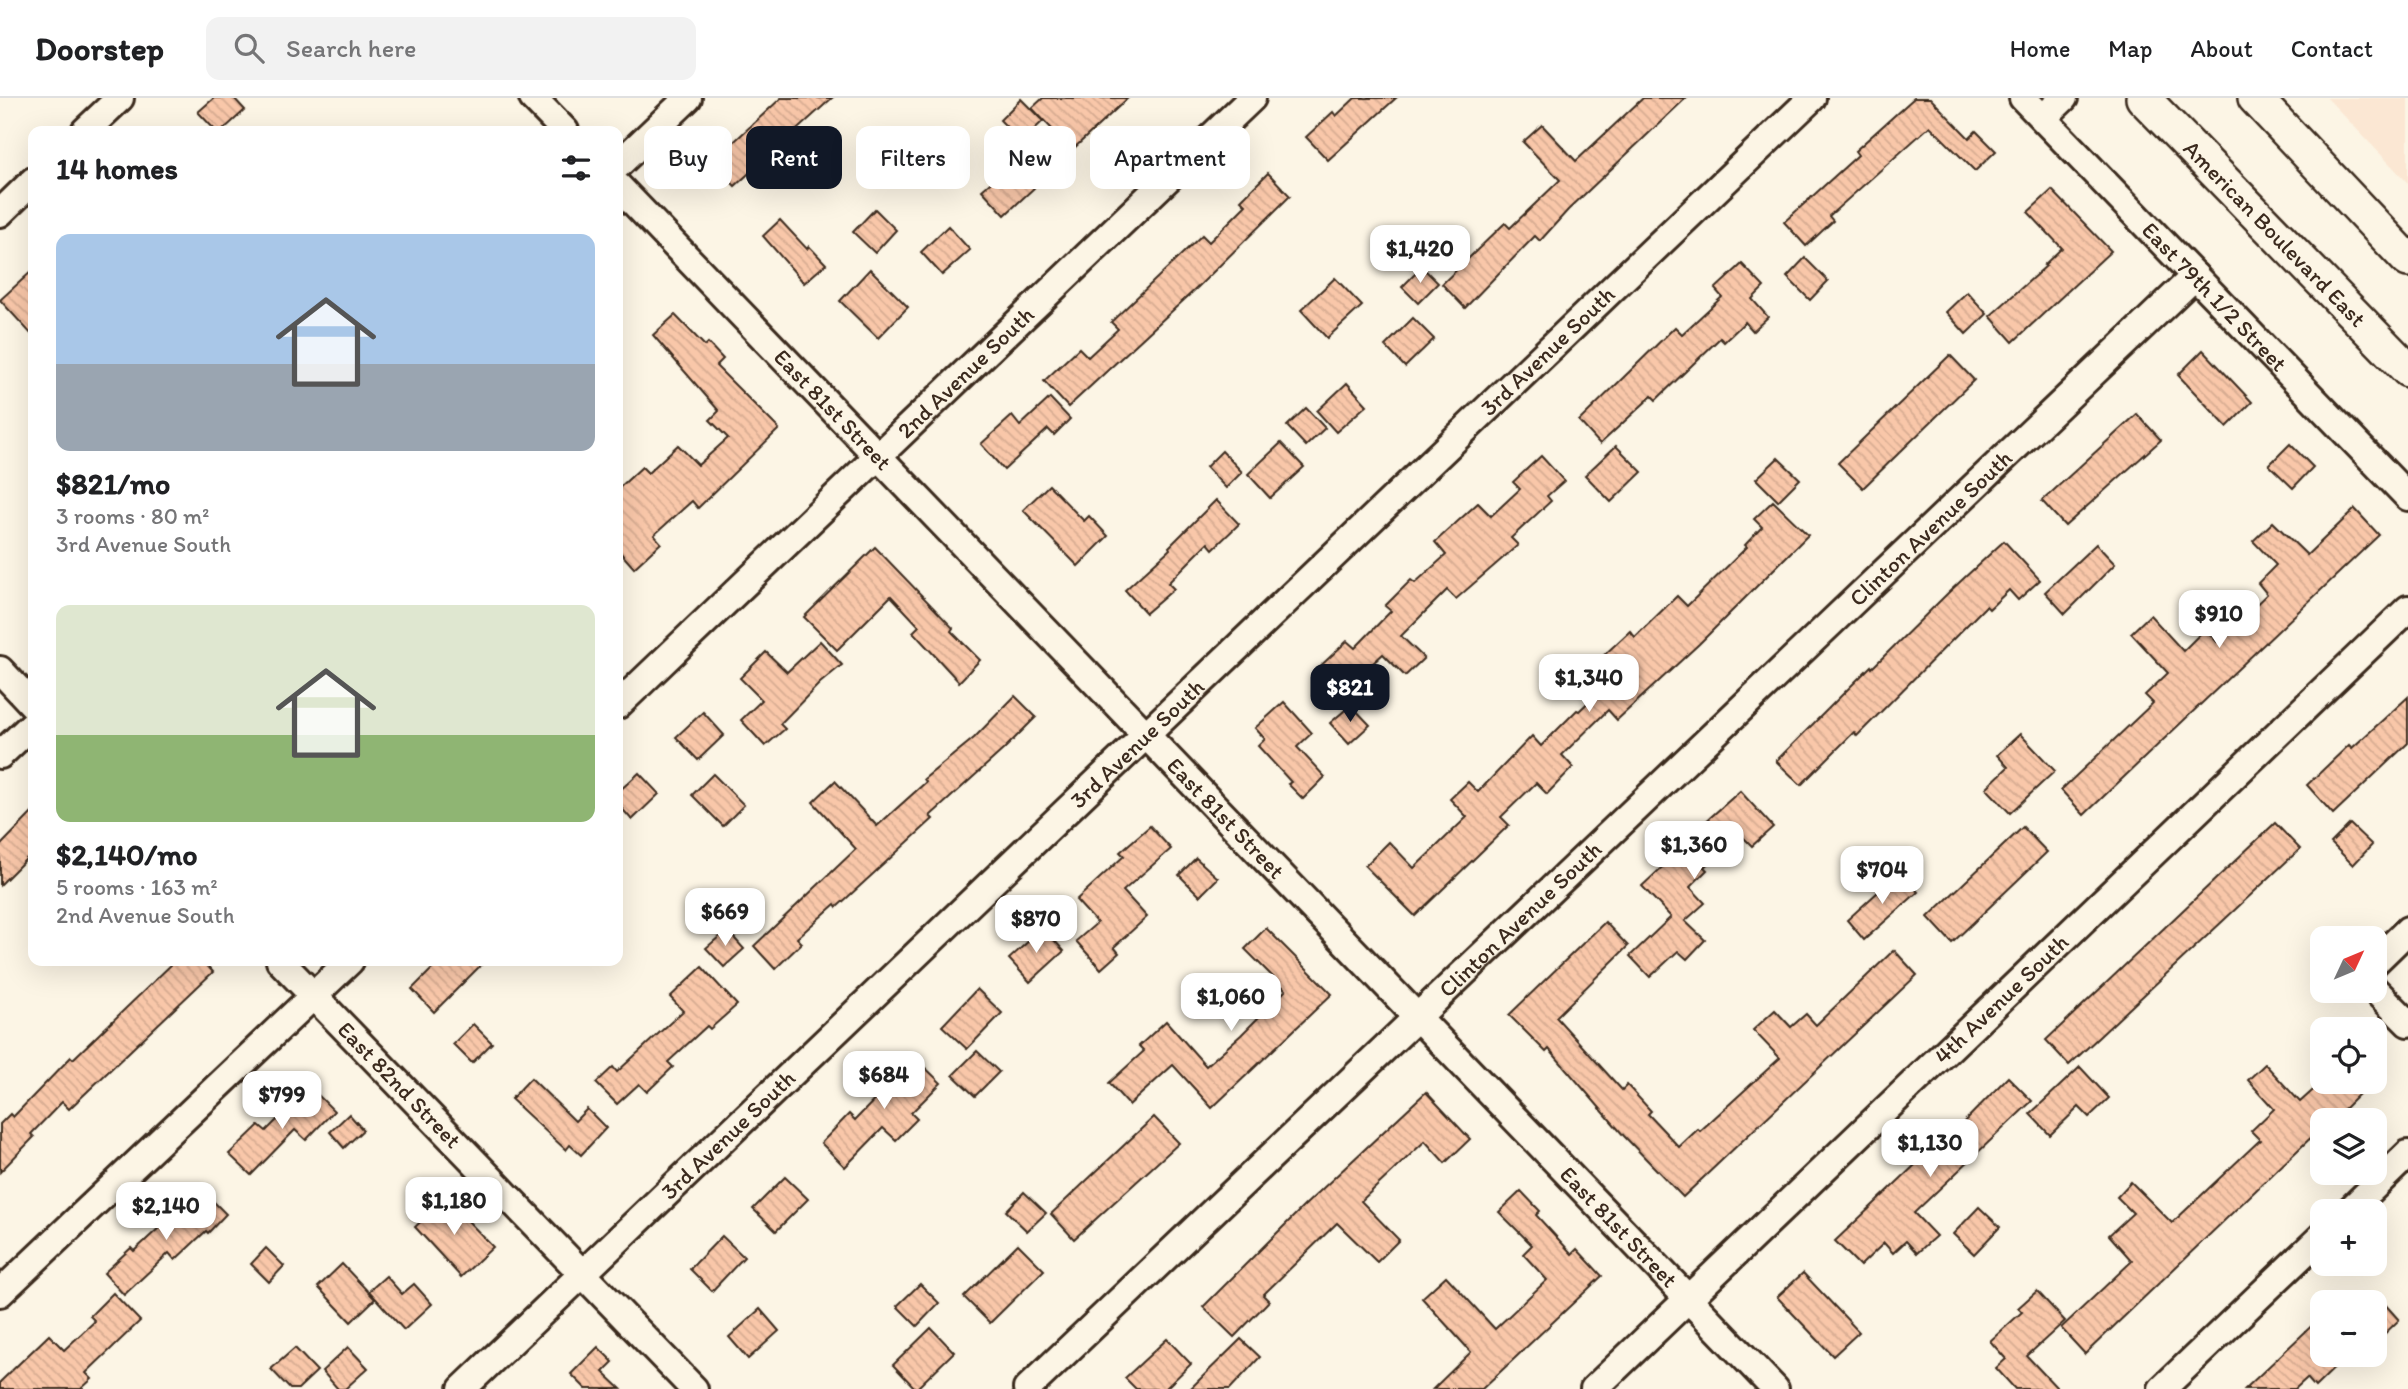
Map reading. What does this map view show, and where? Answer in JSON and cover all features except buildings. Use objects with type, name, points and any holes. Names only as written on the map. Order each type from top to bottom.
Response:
[{"type":"main road","name":"American Boulevard East","points":[[2143,98],[2408,370]]},
{"type":"main road","points":[[2255,98],[2408,260]]},
{"type":"street","points":[[90,126],[120,98]]},
{"type":"street","points":[[533,98],[560,126]]},
{"type":"street","points":[[623,160],[688,98]]},
{"type":"street","name":"2nd Avenue South","points":[[623,700],[1252,98]]},
{"type":"street","name":"3rd Avenue South","points":[[462,1389],[1812,98]]},
{"type":"street","name":"East 79th 1/2 Street","points":[[2023,98],[2408,497]]},
{"type":"street","points":[[2043,118],[2063,98]]},
{"type":"street","points":[[0,213],[28,186]]},
{"type":"street","name":"East 81st Street","points":[[623,191],[1775,1389]]},
{"type":"street","name":"Clinton Avenue South","points":[[1027,1389],[2195,276]]},
{"type":"street","name":"4th Avenue South","points":[[1594,1389],[2408,609]]},
{"type":"street","points":[[0,670],[28,700]]},
{"type":"street","points":[[0,755],[28,729]]},
{"type":"street","points":[[2387,950],[2408,930]]},
{"type":"street","name":"East 82nd Street","points":[[285,966],[694,1389]]},
{"type":"street","points":[[0,1293],[345,966]]},
{"type":"street","points":[[2387,1002],[2408,1023]]},
{"type":"street","points":[[2361,1199],[2408,1154]]},
{"type":"street","points":[[2162,1389],[2310,1247]]},
{"type":"shaded area","points":[[2327,98],[2408,98],[2408,183]]}]
